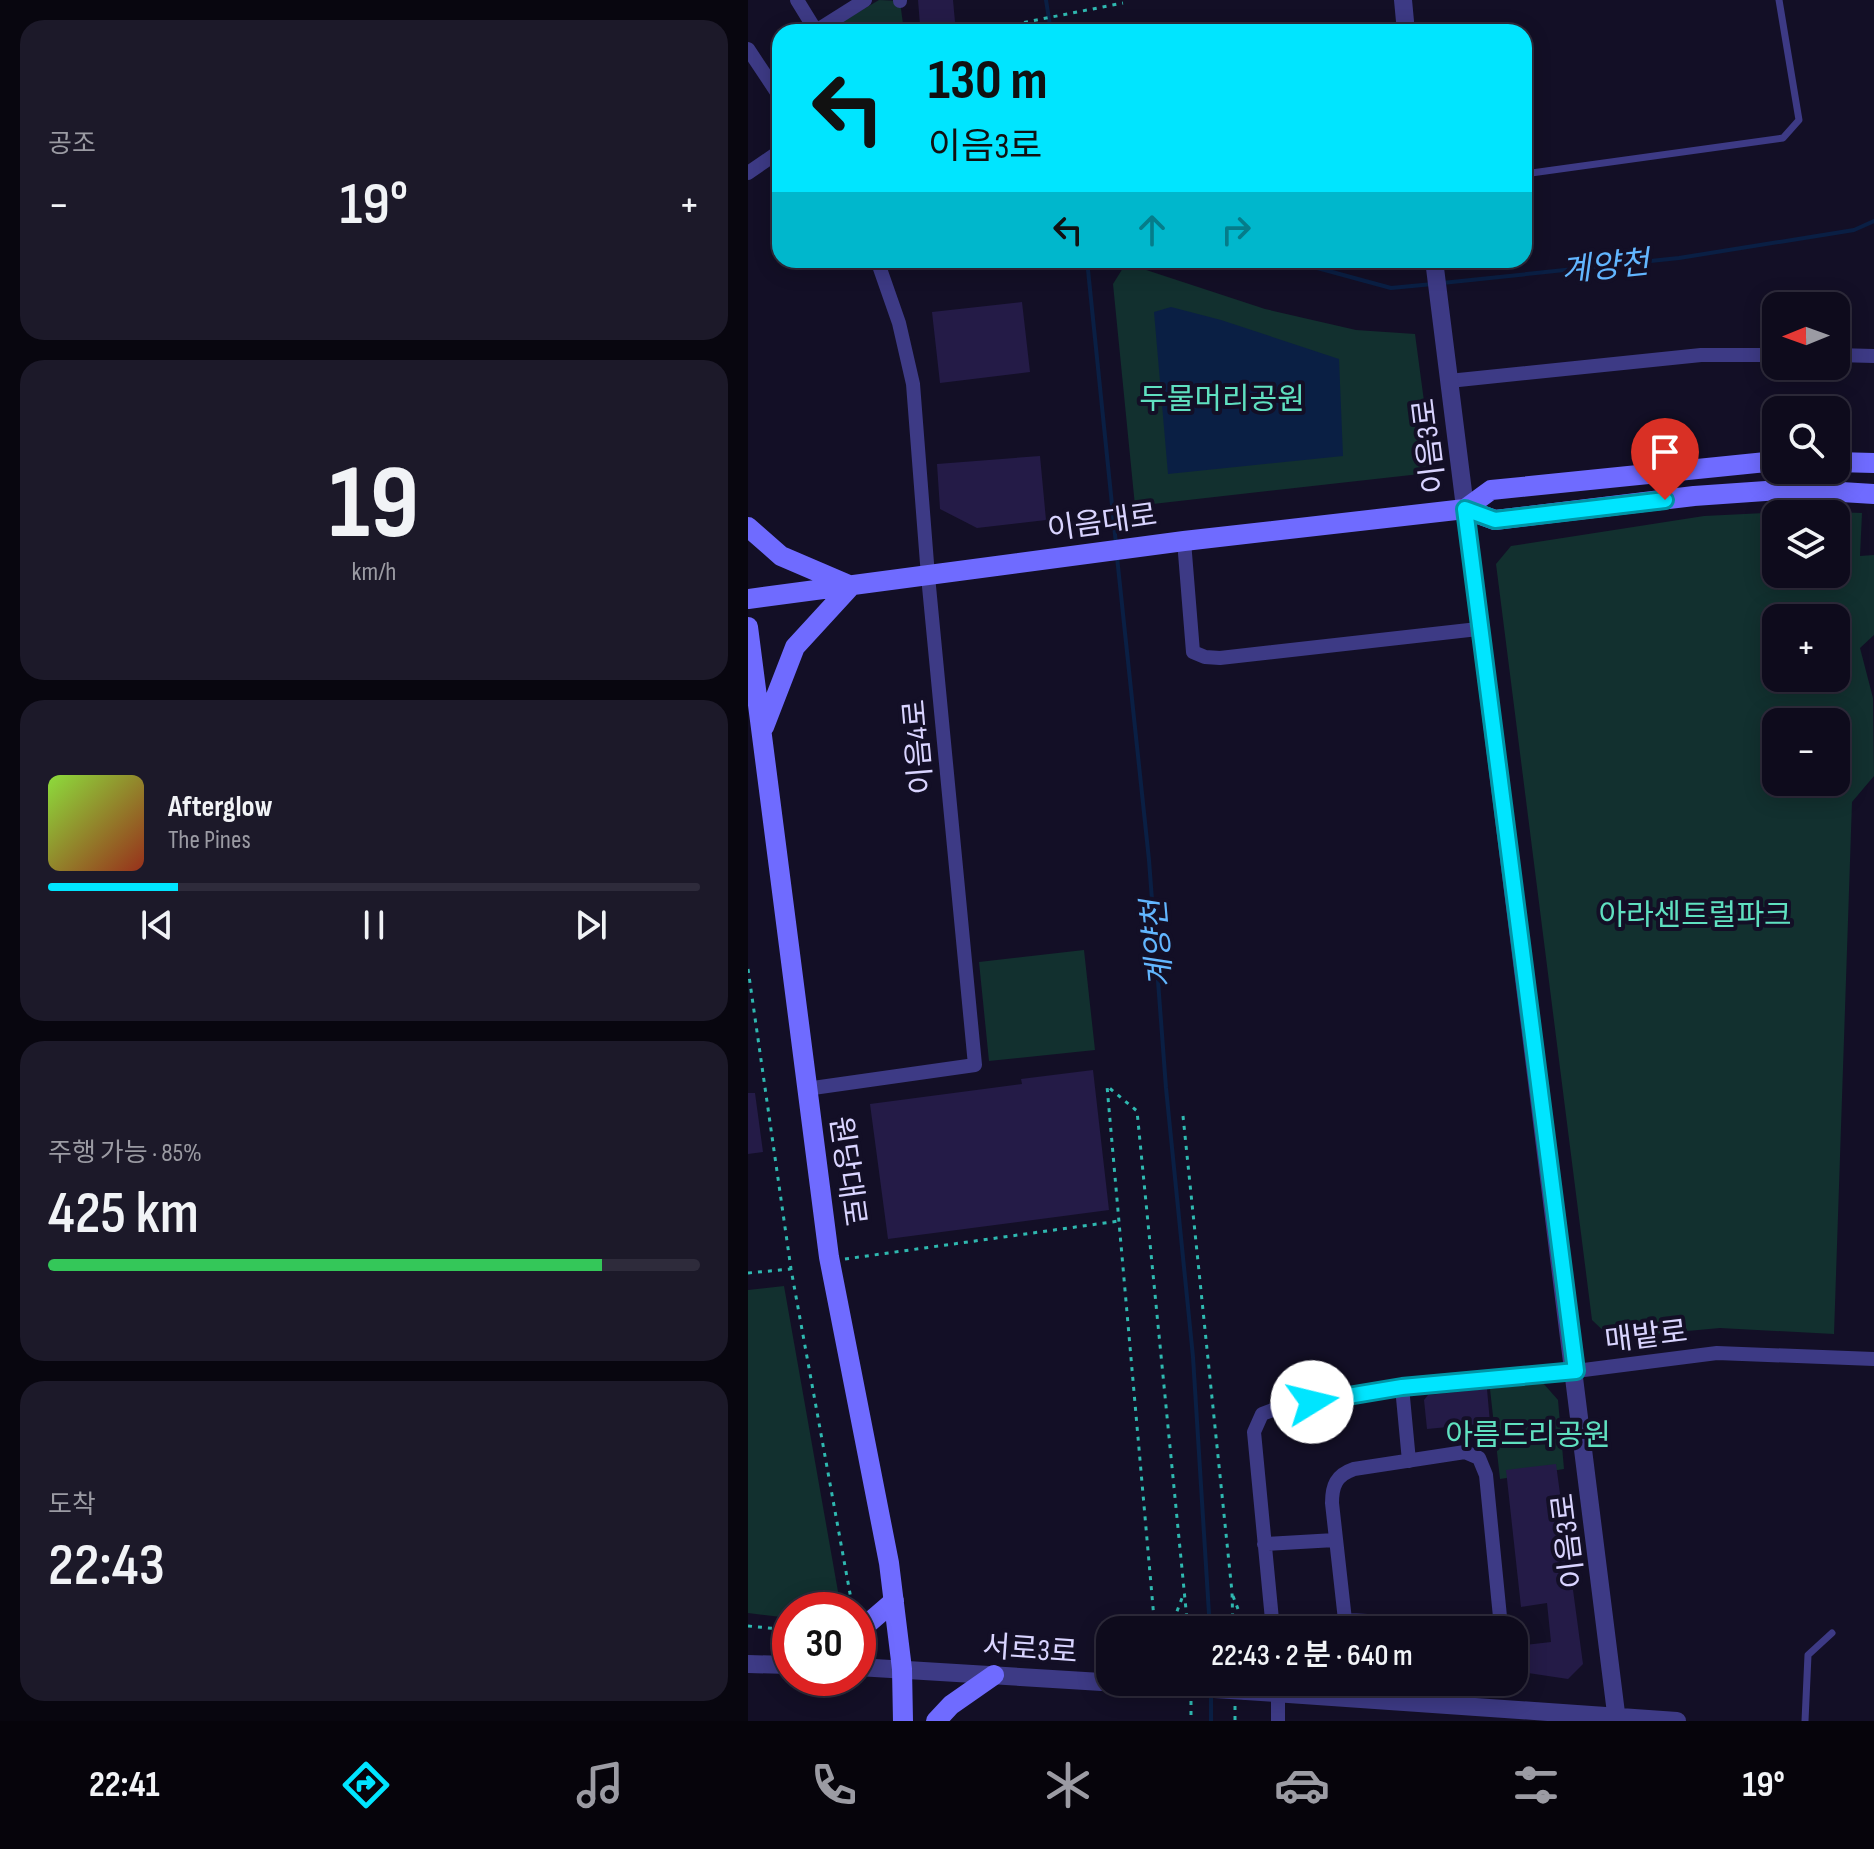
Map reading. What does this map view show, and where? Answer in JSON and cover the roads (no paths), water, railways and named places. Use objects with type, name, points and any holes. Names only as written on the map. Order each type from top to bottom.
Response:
[{"type":"main road","name":"이음대로","points":[[1465,509],[1491,490],[1762,462]]},
{"type":"main road","points":[[1850,462],[1874,463]]},
{"type":"main road","name":"이음대로","points":[[748,599],[1184,541],[1465,509],[1495,520],[1694,496],[1793,489],[1874,494]]},
{"type":"main road","points":[[748,527],[781,556],[851,586],[795,647],[763,731]]},
{"type":"main road","name":"원당대로","points":[[748,627],[830,1261],[889,1563],[902,1669],[903,1721]]},
{"type":"main road","points":[[748,710],[763,731]]},
{"type":"main road","points":[[876,1616],[894,1601]]},
{"type":"main road","points":[[936,1721],[951,1705],[994,1675]]},
{"type":"street","points":[[797,0],[812,24]]},
{"type":"street","points":[[827,24],[865,0]]},
{"type":"street","points":[[1403,0],[1405,24]]},
{"type":"street","points":[[748,49],[772,85]]},
{"type":"street","points":[[748,173],[772,156]]},
{"type":"street","name":"이음4로","points":[[806,1089],[975,1065],[928,576],[913,384],[899,323],[880,268]]},
{"type":"street","name":"이음3로","points":[[1435,268],[1478,629],[1576,1371],[1617,1719]]},
{"type":"street","points":[[1449,381],[1701,355],[1762,355]]},
{"type":"street","points":[[1850,355],[1874,356]]},
{"type":"street","points":[[1184,541],[1193,652],[1205,657],[1220,658],[1478,629]]},
{"type":"street","name":"매밭로","points":[[1272,1616],[1254,1432],[1262,1414],[1281,1407],[1402,1387],[1576,1371],[1717,1353],[1874,1359]]},
{"type":"street","points":[[1402,1387],[1409,1461]]},
{"type":"street","points":[[1465,1452],[1479,1458],[1486,1475],[1501,1627],[1345,1620],[1332,1491],[1337,1478],[1343,1472],[1354,1469],[1409,1461],[1465,1452]]},
{"type":"street","points":[[1264,1544],[1335,1540]]},
{"type":"street","points":[[748,1664],[772,1665]]},
{"type":"street","name":"서로3로","points":[[876,1668],[1096,1681]]},
{"type":"street","points":[[1278,1696],[1278,1721]]},
{"type":"street","name":"서로3로","points":[[1365,1696],[1617,1719],[1677,1721]]},
{"type":"lane","points":[[1532,173],[1783,138],[1799,120],[1785,51],[1779,0]]},
{"type":"lane","points":[[1805,1721],[1808,1655],[1832,1633]]},
{"type":"water","points":[[1171,307],[1339,359],[1343,456],[1168,474],[1154,312]]},
{"type":"waterway","name":"계양천","points":[[1046,0],[1050,24]]},
{"type":"waterway","name":"계양천","points":[[1442,283],[1679,258],[1854,230],[1874,221]]},
{"type":"waterway","name":"계양천","points":[[1088,268],[1116,544]]},
{"type":"waterway","name":"계양천","points":[[1317,268],[1391,288],[1433,284]]},
{"type":"waterway","name":"계양천","points":[[1117,557],[1149,860],[1166,1088],[1193,1357],[1209,1616]]},
{"type":"waterway","name":"계양천","points":[[1211,1696],[1211,1721]]},
{"type":"park label","name":"두물머리공원","points":[[1222,399]]},
{"type":"park label","name":"아라센트럴파크","points":[[1695,915]]},
{"type":"park label","name":"아름드리공원","points":[[1528,1435]]}]
